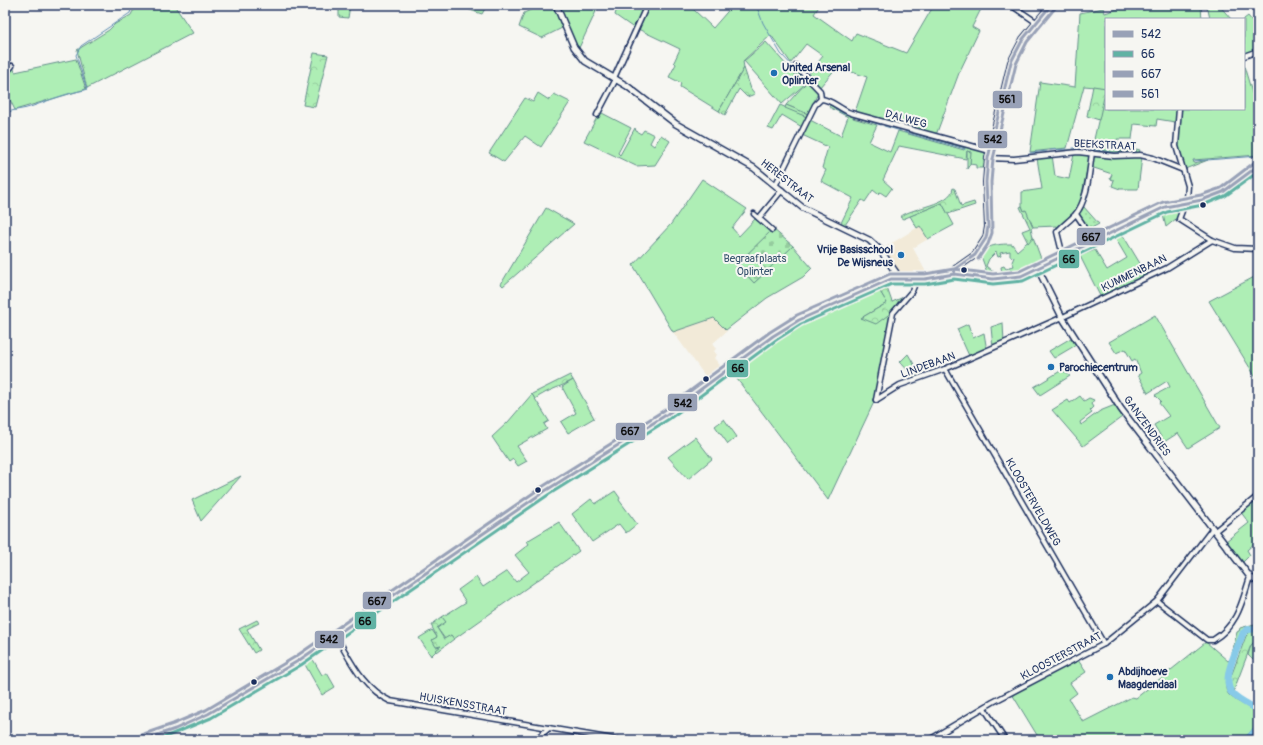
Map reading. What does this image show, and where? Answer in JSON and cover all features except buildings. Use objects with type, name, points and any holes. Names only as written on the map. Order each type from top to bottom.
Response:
[{"type":"street","name":"HERESTRAAT","points":[[556,5],[580,56],[585,61],[615,78],[676,124],[754,168],[776,184],[803,208],[860,235],[875,244],[896,274],[897,278]]},
{"type":"street","points":[[597,114],[615,78],[646,5]]},
{"type":"street","points":[[1011,5],[1036,22]]},
{"type":"street","points":[[954,274],[956,269],[979,249],[987,232],[986,182],[988,158],[1011,62],[1020,43],[1051,5]]},
{"type":"street","points":[[1245,56],[1258,51]]},
{"type":"street","points":[[5,74],[12,66]]},
{"type":"street","points":[[776,184],[815,105],[821,99],[820,91],[796,66]]},
{"type":"street","name":"DALWEG","points":[[821,99],[828,100],[838,108],[851,113],[990,151]]},
{"type":"street","points":[[1179,110],[1175,138],[1177,152],[1188,186],[1187,198],[1179,217],[1180,220],[1212,240],[1235,248],[1258,249]]},
{"type":"street","name":"BEEKSTRAAT","points":[[988,158],[1025,158],[1068,152],[1114,156],[1147,156],[1183,170]]},
{"type":"street","points":[[1063,256],[1057,232],[1076,214],[1084,194],[1092,153]]},
{"type":"street","points":[[143,740],[175,729],[208,714],[298,661],[545,491],[666,415],[786,327],[871,287],[897,278],[932,279],[954,274],[1002,279],[1021,276],[1165,207],[1202,200],[1224,192],[1258,166]]},
{"type":"street","points":[[759,218],[782,190]]},
{"type":"street","points":[[754,214],[772,230]]},
{"type":"street","points":[[1076,214],[1082,223],[1090,244]]},
{"type":"street","name":"KUMMENBAAN","points":[[1062,317],[1167,268],[1212,240]]},
{"type":"street","name":"GANZENDRIES","points":[[1038,269],[1062,317],[1124,413],[1250,577],[1258,582]]},
{"type":"street","name":"LINDEBAAN","points":[[917,279],[912,291],[893,313],[876,400],[904,383],[945,370],[1062,317]]},
{"type":"street","name":"KLOOSTERVELDWEG","points":[[945,370],[1104,644]]},
{"type":"street","name":"KLOOSTERSTRAAT","points":[[929,740],[984,708],[1104,644],[1157,601],[1214,529],[1258,496]]},
{"type":"street","points":[[1157,601],[1207,640],[1213,640],[1234,620],[1240,611],[1250,577]]},
{"type":"street","name":"HUISKENSSTRAAT","points":[[336,636],[363,681],[372,691],[390,701],[619,740]]},
{"type":"street","points":[[984,708],[1005,740]]},
{"type":"street","points":[[535,740],[549,728]]},
{"type":"shaded area","name":"Vrije Basisschool De Wijsneus","points":[[920,226],[928,239],[913,248],[927,274],[918,277],[901,275],[882,249]]},
{"type":"shaded area","points":[[715,318],[727,331],[712,344],[716,349],[714,351],[717,355],[714,358],[723,369],[708,380],[673,332]]},
{"type":"green space","points":[[142,5],[174,5],[193,33],[87,88],[77,50],[131,15],[133,11]]},
{"type":"green space","points":[[339,5],[350,5],[348,18],[339,17]]},
{"type":"green space","points":[[455,5],[487,5],[482,14]]},
{"type":"green space","points":[[541,5],[553,5],[562,28],[542,38],[519,27],[524,13]]},
{"type":"green space","points":[[559,5],[599,5],[578,50]]},
{"type":"green space","points":[[618,5],[646,5],[635,29],[615,15]]},
{"type":"green space","points":[[648,5],[686,5],[693,9],[713,28],[733,5],[820,5],[814,14],[852,41],[856,33],[906,53],[934,5],[983,5],[972,27],[979,31],[959,73],[936,135],[855,112],[867,77],[837,67],[819,88],[807,76],[823,56],[806,44],[791,63],[771,35],[743,61],[744,68],[719,111],[680,87],[681,83],[669,77],[676,64],[674,62],[680,49],[638,29]]},
{"type":"green space","points":[[1130,5],[1207,5],[1201,7],[1202,18],[1105,18],[1105,88],[1084,86],[1067,148],[1030,152],[1040,82],[1075,87],[1080,13],[1103,8],[1105,13]]},
{"type":"green space","points":[[1207,5],[1219,5],[1230,18],[1210,18]]},
{"type":"green space","points":[[1248,16],[1258,28],[1258,50],[1245,55],[1245,18]]},
{"type":"green space","name":"United Arsenal Oplinter","points":[[766,42],[804,85],[782,104],[744,61]]},
{"type":"green space","points":[[314,53],[328,55],[315,107],[303,105]]},
{"type":"green space","points":[[76,59],[86,89],[15,110],[5,90],[5,75],[13,66],[15,72]]},
{"type":"green space","points":[[795,67],[819,91],[808,114],[786,105],[805,84],[792,70]]},
{"type":"green space","points":[[744,68],[751,89],[755,94],[747,97],[739,89],[725,115],[719,111]]},
{"type":"green space","points":[[1245,69],[1256,106],[1258,105],[1258,155],[1193,160],[1194,163],[1208,160],[1185,169],[1177,145],[1180,110],[1245,110]]},
{"type":"green space","points":[[1093,86],[1105,88],[1099,120],[1087,116]]},
{"type":"green space","points":[[1105,91],[1105,110],[1178,110],[1175,122],[1157,119],[1156,126],[1134,124],[1132,139],[1117,139],[1117,147],[1129,146],[1129,151],[1112,152],[1092,148]]},
{"type":"green space","points":[[538,93],[549,100],[554,94],[570,102],[541,147],[525,136],[504,162],[489,153],[525,98],[533,102]]},
{"type":"green space","points":[[780,105],[807,117],[802,127],[782,115],[773,130],[768,128]]},
{"type":"green space","points":[[786,105],[808,114],[807,117],[785,108]]},
{"type":"green space","points":[[830,105],[845,113],[881,123],[854,116],[853,118],[877,125],[869,142],[890,152],[898,131],[964,150],[965,148],[905,131],[906,130],[983,151],[986,155],[984,168],[976,168],[976,165],[970,164],[970,152],[967,151],[966,159],[899,146],[883,180],[892,188],[886,196],[880,192],[878,194],[873,190],[865,202],[862,200],[845,225],[841,223],[853,198],[821,181],[826,170],[822,168],[828,147],[802,135],[810,120],[841,136],[848,117],[829,107]]},
{"type":"green space","points":[[600,112],[631,128],[618,153],[620,155],[635,128],[636,131],[641,134],[644,130],[654,135],[650,143],[654,146],[661,135],[670,141],[655,165],[636,166],[584,141]]},
{"type":"green space","points":[[1075,149],[1115,154],[1136,152],[1136,149],[1140,150],[1139,153],[1115,155],[1075,151],[1030,156]]},
{"type":"green space","points":[[967,151],[971,152],[970,164],[967,169]]},
{"type":"green space","points":[[1074,154],[1090,156],[1080,203],[1076,212],[1057,230],[1057,226],[1033,227],[1026,211],[1024,211],[1022,206],[1022,192],[1042,189],[1037,158],[1052,155],[1055,176],[1069,179]]},
{"type":"green space","points":[[1093,155],[1110,158],[1142,157],[1138,189],[1120,189],[1112,186],[1114,180],[1110,179],[1112,174],[1091,167]]},
{"type":"green space","points":[[702,179],[747,209],[732,228],[739,236],[756,218],[771,232],[737,264],[754,283],[793,246],[812,268],[803,277],[767,298],[726,330],[714,318],[673,332],[633,265],[671,224]]},
{"type":"green space","points":[[953,188],[955,189],[961,206],[974,202],[975,205],[948,214],[942,203],[903,219],[900,217],[939,202],[951,194]]},
{"type":"green space","points":[[942,203],[954,225],[928,239],[920,226],[917,228],[910,216]]},
{"type":"green space","points":[[1022,206],[1024,211],[1026,210],[1033,227],[1031,228],[1033,237],[1028,243],[1022,231],[1030,228],[1020,207]]},
{"type":"green space","points":[[1083,206],[1099,224],[1086,231],[1078,214]]},
{"type":"green space","points":[[1178,207],[1179,210],[1177,218],[1166,227],[1162,211]]},
{"type":"green space","points":[[546,208],[574,224],[503,286],[501,284]]},
{"type":"green space","name":"Begraafplaats Oplinter","points":[[773,229],[793,246],[754,283],[737,264]]},
{"type":"green space","points":[[1121,232],[1147,275],[1101,298],[1080,256],[1095,250],[1107,270],[1127,258],[1114,236]]},
{"type":"green space","points":[[1033,237],[1043,264],[1014,274],[988,275],[981,256],[986,249],[1003,244],[1012,244],[1017,251]],"holes":[[[1010,251],[1010,256],[1014,257],[1012,262],[1014,266],[1006,269],[1004,266],[1001,267],[1002,273],[992,271],[986,266],[989,259],[996,252],[998,257],[1001,256],[1000,253]]]},
{"type":"green space","points":[[1258,275],[1258,381],[1209,301]]},
{"type":"green space","points":[[886,285],[892,302],[906,296],[891,313],[876,324],[861,318],[887,303],[878,288]]},
{"type":"green space","points":[[878,288],[887,303],[861,318],[891,313],[874,402],[828,500],[731,371],[794,327]]},
{"type":"green space","points":[[1155,315],[1220,428],[1188,448],[1178,433],[1164,442],[1154,425],[1169,416],[1159,403],[1161,401],[1155,395],[1170,387],[1167,381],[1148,393],[1138,375],[1141,373],[1135,359],[1132,361],[1125,349],[1116,353],[1109,342]]},
{"type":"green space","points":[[1003,323],[1004,343],[993,348],[991,327]]},
{"type":"green space","points":[[968,324],[973,338],[984,333],[987,351],[970,358],[957,329]]},
{"type":"green space","points":[[1071,338],[1076,345],[1054,358],[1049,351]]},
{"type":"green space","points":[[908,354],[921,376],[915,378],[900,362]]},
{"type":"green space","points":[[1062,370],[1070,376],[1040,395],[1034,387]]},
{"type":"green space","points":[[570,375],[573,380],[568,383],[535,399],[532,394]]},
{"type":"green space","points":[[573,380],[594,418],[568,433],[561,422],[576,413],[562,387]]},
{"type":"green space","points":[[532,394],[549,421],[544,424],[547,429],[517,446],[527,461],[518,466],[513,459],[509,462],[492,437],[508,422]]},
{"type":"green space","points":[[1080,396],[1084,401],[1089,398],[1094,400],[1091,404],[1093,407],[1090,410],[1092,413],[1080,422],[1081,425],[1100,411],[1115,405],[1122,417],[1083,446],[1052,410],[1068,400],[1070,403]]},
{"type":"green space","points":[[724,419],[737,437],[728,444],[715,426]]},
{"type":"green space","points":[[695,437],[712,459],[688,479],[668,457]]},
{"type":"green space","points":[[241,476],[201,521],[192,500]]},
{"type":"green space","points":[[615,491],[620,498],[619,500],[637,524],[626,533],[619,524],[592,542],[572,514],[591,499],[595,504]]},
{"type":"green space","points":[[1258,498],[1258,540],[1247,550],[1250,555],[1242,563],[1226,541],[1249,523],[1240,511]]},
{"type":"green space","points":[[559,522],[579,551],[454,639],[451,635],[445,639],[437,628],[445,622],[442,617],[466,602],[458,590],[476,577],[483,587],[507,571],[516,582],[529,572],[515,555],[529,544],[527,541]]},
{"type":"green space","points":[[442,617],[446,622],[437,628],[444,639],[451,635],[454,639],[437,652],[436,650],[441,646],[436,647],[432,640],[437,637],[431,625]]},
{"type":"green space","points":[[257,620],[259,623],[247,629],[259,650],[254,653],[239,629]]},
{"type":"green space","points":[[1258,623],[1258,625],[1245,628],[1241,632],[1232,655],[1237,632],[1240,628]]},
{"type":"green space","points":[[432,630],[437,637],[432,640],[441,646],[431,656],[419,638]]},
{"type":"green space","points":[[1258,630],[1258,639],[1251,645],[1234,690],[1235,692],[1230,687],[1230,679],[1246,636],[1251,631]]},
{"type":"green space","points":[[1258,639],[1258,660],[1255,657],[1253,660],[1248,655],[1251,645]]},
{"type":"green space","points":[[1206,642],[1228,661],[1230,659],[1225,683],[1226,691],[1230,696],[1258,714],[1258,723],[1243,740],[1040,740],[1012,694],[1078,660],[1086,672],[1070,683],[1077,693],[1069,699],[1083,722],[1132,697],[1136,698]]},
{"type":"green space","points":[[311,656],[322,675],[327,673],[335,687],[322,695],[303,661]]},
{"type":"waterway","points":[[5,113],[30,107],[87,89],[76,55],[81,46],[130,13],[132,7],[139,5]]},
{"type":"waterway","points":[[756,5],[763,23],[781,54],[818,93]]},
{"type":"waterway","points":[[826,102],[842,113],[881,125]]},
{"type":"waterway","points":[[884,126],[901,131]]},
{"type":"waterway","points":[[904,132],[965,149]]},
{"type":"waterway","points":[[1073,148],[1088,149]]},
{"type":"waterway","points":[[1050,150],[1067,149]]},
{"type":"waterway","points":[[1091,149],[1116,153],[1136,152]]},
{"type":"waterway","points":[[1030,153],[1047,151]]},
{"type":"waterway","points":[[1194,161],[1258,156]]},
{"type":"waterway","points":[[1258,628],[1247,630],[1243,633],[1231,664],[1228,680],[1232,693],[1258,710]]},
{"type":"waterway","points":[[1247,740],[1258,728]]},
{"type":"transit line","name":"542","points":[[954,274],[955,269],[975,255],[986,238],[988,227],[986,182],[988,158],[1011,62],[1023,39],[1051,5]]},
{"type":"transit line","name":"561","points":[[978,259],[988,244],[992,233],[991,182],[993,159],[1016,64],[1027,42],[1055,8]]},
{"type":"transit line","name":"667","points":[[141,735],[173,724],[206,710],[295,657],[542,487],[663,411],[770,332],[797,315],[890,274],[925,274],[954,269],[993,274],[1020,271],[1163,202],[1201,195],[1221,188],[1255,162]]},
{"type":"transit line","name":"542","points":[[143,740],[175,729],[208,714],[298,661],[545,491],[666,415],[773,336],[799,320],[891,279],[925,279],[954,274],[993,279],[1021,276],[1165,207],[1202,200],[1223,192],[1258,166]]},
{"type":"transit line","name":"66","points":[[158,740],[211,718],[301,665],[548,495],[669,419],[776,340],[801,324],[892,284],[925,284],[954,279],[993,284],[1023,281],[1167,212],[1203,205],[1225,196],[1258,172]]},
{"type":"place","name":"United Arsenal Oplinter","points":[[774,73]]},
{"type":"place","name":"Vrije Basisschool De Wijsneus","points":[[901,255]]},
{"type":"place","name":"Parochiecentrum","points":[[1051,367]]},
{"type":"place","name":"Abdijhoeve Maagdendaal","points":[[1110,677]]}]
